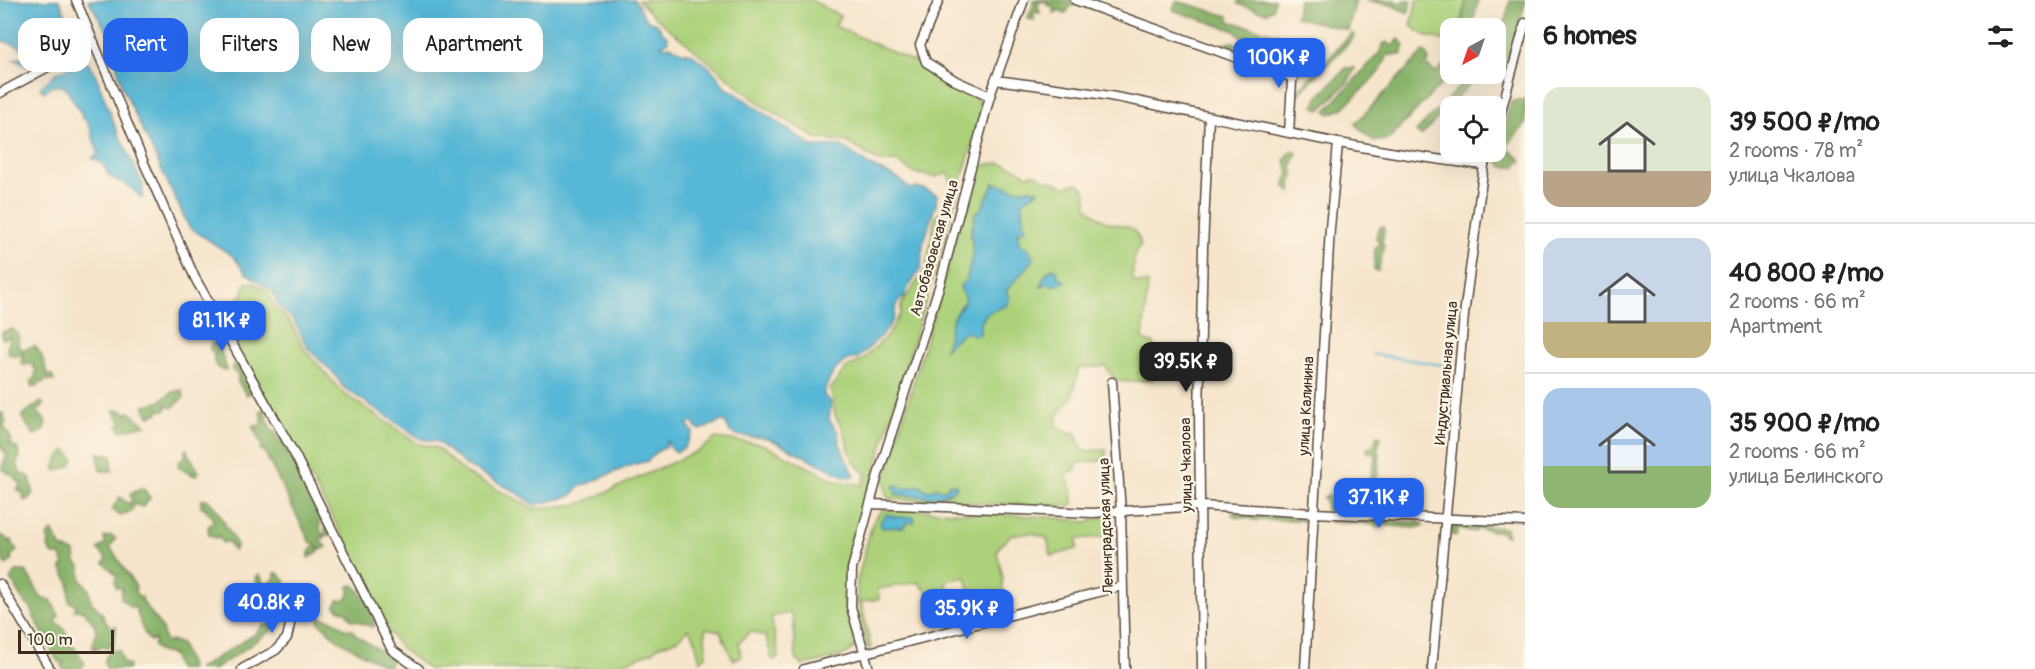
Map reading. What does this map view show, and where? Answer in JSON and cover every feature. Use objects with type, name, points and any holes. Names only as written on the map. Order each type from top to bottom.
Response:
[{"type":"street","points":[[76,0],[195,278],[295,455],[393,650],[419,669]]},
{"type":"street","points":[[939,0],[920,45],[926,62],[956,81],[990,96]]},
{"type":"street","name":"Автобазовская улица","points":[[869,669],[863,654],[852,607],[852,568],[878,475],[940,284],[990,96],[1024,0]]},
{"type":"street","points":[[1075,0],[1293,78]]},
{"type":"street","points":[[1505,96],[1525,23]]},
{"type":"street","points":[[0,93],[94,42]]},
{"type":"street","points":[[1289,133],[1294,47]]},
{"type":"street","points":[[995,80],[1128,99],[1338,144],[1484,165]]},
{"type":"street","name":"улица Чкалова","points":[[1202,669],[1199,413],[1209,117]]},
{"type":"street","name":"улица Калинина","points":[[1305,669],[1330,228],[1338,144]]},
{"type":"street","name":"Индустриальная улица","points":[[1432,669],[1464,315],[1485,162]]},
{"type":"street","name":"Ленинградская улица","points":[[1112,382],[1121,512],[1125,669]]},
{"type":"street","points":[[871,504],[1092,513],[1201,506],[1525,522]]},
{"type":"street","points":[[0,584],[50,669]]},
{"type":"street","points":[[804,669],[1122,586]]},
{"type":"street","points":[[242,669],[276,650],[287,638],[291,620],[286,592]]},
{"type":"green space","points":[[638,0],[812,0],[840,16],[835,26],[921,65],[976,97],[981,104],[980,118],[847,564],[845,607],[856,645],[839,657],[802,665],[796,658],[793,616],[789,613],[771,617],[779,657],[772,660],[766,637],[750,631],[739,643],[741,657],[733,660],[720,631],[705,628],[706,656],[700,661],[694,636],[688,629],[678,639],[657,647],[652,652],[607,669],[428,669],[400,647],[387,629],[348,545],[216,309],[241,297],[246,283],[254,283],[268,292],[274,306],[290,322],[305,350],[343,393],[419,444],[437,448],[467,474],[535,509],[580,504],[700,450],[716,438],[762,444],[836,481],[862,485],[866,474],[852,458],[836,416],[830,390],[846,368],[861,361],[888,335],[901,312],[901,305],[926,269],[935,218],[944,206],[952,185],[948,173],[935,177],[914,173],[896,161],[880,162],[847,142],[816,138],[760,104],[655,17]]},
{"type":"green space","points":[[1033,0],[1073,0],[1075,5],[1070,7],[1065,14],[1060,10],[1054,13],[1053,6],[1047,5],[1046,1],[1040,2],[1038,4],[1040,13],[1034,12],[1034,20],[1027,19],[1033,6]]},
{"type":"green space","points":[[1239,0],[1275,0],[1273,9],[1266,13],[1238,4]]},
{"type":"green space","points":[[1299,0],[1356,0],[1348,30],[1295,17]]},
{"type":"green space","points":[[1365,0],[1395,0],[1401,4],[1403,0],[1412,0],[1408,13],[1391,5]]},
{"type":"green space","points":[[1417,0],[1466,0],[1462,18],[1440,18],[1440,40],[1426,36],[1411,26]]},
{"type":"green space","points":[[1466,0],[1479,0],[1474,18],[1463,18]]},
{"type":"green space","points":[[1510,0],[1525,0],[1509,65],[1506,64],[1506,18]]},
{"type":"green space","points":[[1176,1],[1229,16],[1229,21],[1284,36],[1280,48],[1243,40],[1235,31],[1173,10]]},
{"type":"green space","points":[[1352,33],[1355,36],[1298,95],[1295,93]]},
{"type":"green space","points":[[1399,39],[1405,46],[1401,55],[1388,55],[1380,72],[1343,108],[1330,114],[1326,111],[1380,52],[1383,44],[1387,42],[1393,46]]},
{"type":"green space","points":[[1234,42],[1239,48],[1247,47],[1253,50],[1252,59],[1221,48]]},
{"type":"green space","points":[[1277,52],[1287,60],[1288,71],[1261,63],[1264,54]]},
{"type":"green space","points":[[1423,52],[1426,53],[1429,61],[1426,64],[1435,73],[1440,69],[1441,84],[1389,139],[1374,142],[1355,124]]},
{"type":"green space","points":[[1346,68],[1355,68],[1348,82],[1320,110],[1314,106],[1318,97]]},
{"type":"green space","points":[[1462,84],[1469,85],[1459,96],[1451,96]]},
{"type":"green space","points":[[1525,99],[1525,124],[1506,147],[1506,118],[1511,102]]},
{"type":"green space","points":[[1440,107],[1440,116],[1421,136],[1416,132]]},
{"type":"green space","points":[[1506,147],[1522,160],[1515,167],[1503,167],[1499,162],[1506,162]]},
{"type":"green space","points":[[1291,151],[1297,154],[1293,166],[1295,177],[1292,179],[1291,192],[1285,187],[1289,174],[1285,160]]},
{"type":"green space","points":[[999,163],[1016,168],[1026,175],[1036,174],[1065,187],[1077,183],[1085,190],[1087,207],[1104,221],[1132,229],[1141,244],[1135,254],[1132,278],[1136,283],[1148,283],[1143,338],[1146,342],[1154,343],[1153,379],[1125,382],[1114,378],[1106,366],[1079,368],[1072,397],[1058,415],[1056,424],[1064,431],[1075,433],[1085,451],[1106,450],[1106,460],[1078,463],[1074,471],[1069,472],[1067,477],[1073,503],[1070,506],[890,499],[886,495],[885,480],[965,206],[975,177],[984,165]],"holes":[[[994,183],[1015,189],[1038,191],[1023,201],[1024,216],[1016,233],[1020,245],[1034,260],[987,312],[980,324],[969,332],[961,334],[953,317],[965,301],[966,281],[973,254],[971,233],[975,214],[982,208]],[[949,484],[951,493],[938,497],[896,494],[893,487],[895,485],[905,489],[920,486],[928,491],[937,488],[946,489]]]},
{"type":"green space","points":[[1382,226],[1384,228],[1381,241],[1384,246],[1378,271],[1374,270],[1375,250],[1380,242],[1376,238]]},
{"type":"green space","points":[[12,329],[19,334],[18,344],[22,350],[35,346],[42,357],[48,375],[52,375],[54,381],[46,380],[32,387],[36,370],[31,364],[23,365],[21,361],[23,354],[17,356],[9,354],[7,349],[11,336],[2,338],[2,332]]},
{"type":"green space","points":[[215,342],[219,345],[226,370],[219,369],[214,362],[214,353],[210,350],[210,345]]},
{"type":"green space","points":[[237,363],[244,379],[251,383],[250,393],[247,395],[238,382],[238,375],[232,370],[233,364]]},
{"type":"green space","points":[[182,390],[184,397],[172,408],[166,404],[167,409],[162,411],[159,409],[158,413],[149,416],[144,406],[162,401],[171,392]]},
{"type":"green space","points":[[41,402],[44,405],[37,411],[46,422],[44,431],[34,435],[21,416]]},
{"type":"green space","points":[[264,409],[270,427],[278,434],[276,436],[278,440],[281,438],[332,536],[325,535],[325,525],[322,520],[319,524],[325,537],[319,540],[327,547],[321,550],[318,547],[319,551],[309,558],[309,552],[316,544],[310,542],[264,451],[260,449],[262,446],[252,426],[258,427],[262,423],[260,411]]},
{"type":"green space","points":[[113,410],[121,410],[126,414],[129,412],[146,425],[121,431],[118,426],[122,423]]},
{"type":"green space","points":[[3,413],[6,423],[3,425],[12,440],[10,444],[17,448],[20,456],[17,463],[20,473],[30,477],[33,493],[27,501],[23,499],[24,494],[17,490],[21,484],[1,469],[7,455],[0,446],[0,414]]},
{"type":"green space","points":[[1378,435],[1381,437],[1377,451],[1380,454],[1374,506],[1367,510],[1363,505],[1370,495],[1370,480],[1376,455],[1368,452],[1367,447],[1372,447]]},
{"type":"green space","points":[[186,449],[199,472],[195,476],[178,467],[179,461],[185,457]]},
{"type":"green space","points":[[67,450],[74,459],[70,466],[56,471],[54,467],[61,454]]},
{"type":"green space","points":[[98,453],[112,455],[112,471],[101,471]]},
{"type":"green space","points":[[143,488],[150,498],[142,507],[135,504],[131,511],[120,516],[112,509],[120,497],[128,504],[132,500],[130,494]]},
{"type":"green space","points":[[1329,494],[1331,506],[1338,506],[1342,502],[1354,503],[1354,509],[1346,513],[1326,510],[1325,500],[1322,498]]},
{"type":"green space","points":[[207,499],[217,510],[237,545],[234,551],[228,541],[223,543],[218,536],[216,538],[209,535],[208,527],[214,521],[206,509],[201,506],[201,500]]},
{"type":"green space","points":[[882,510],[1049,517],[1087,522],[1106,516],[1112,518],[1112,536],[1077,539],[1077,549],[1051,556],[1047,538],[1032,533],[1011,535],[999,547],[997,553],[1008,611],[992,616],[977,617],[966,577],[946,581],[951,605],[947,613],[942,615],[938,608],[940,597],[935,592],[930,595],[918,582],[878,589],[879,599],[861,602],[871,648],[867,648],[858,606],[857,582],[874,520]]},
{"type":"green space","points":[[1235,512],[1252,515],[1292,516],[1306,521],[1306,523],[1301,520],[1254,520],[1235,517],[1232,514]]},
{"type":"green space","points":[[1330,520],[1420,522],[1424,526],[1414,528],[1381,525],[1377,528],[1376,525],[1330,522]]},
{"type":"green space","points":[[1457,524],[1506,528],[1508,536],[1502,532],[1477,529],[1476,532],[1458,529],[1457,536],[1451,535],[1452,528]]},
{"type":"green space","points":[[52,531],[62,548],[75,552],[76,562],[80,566],[81,580],[89,589],[91,602],[111,627],[116,626],[113,647],[109,642],[108,649],[101,646],[94,650],[92,645],[96,634],[95,626],[84,611],[74,610],[77,605],[69,602],[69,582],[61,568],[64,565],[61,555],[53,555],[48,548],[47,536]]},
{"type":"green space","points":[[0,535],[8,542],[11,539],[17,551],[11,555],[12,561],[6,565],[0,554]]},
{"type":"green space","points":[[112,536],[116,539],[110,547],[136,587],[135,591],[139,598],[142,597],[143,602],[162,628],[165,641],[170,643],[171,640],[181,644],[191,669],[177,669],[173,655],[160,652],[153,645],[155,639],[150,641],[142,629],[135,607],[130,607],[121,598],[122,588],[116,587],[117,576],[104,563],[107,559],[98,549],[105,544],[104,537]]},
{"type":"green space","points":[[15,571],[26,571],[42,599],[51,600],[59,616],[55,621],[67,634],[59,640],[65,646],[72,644],[85,663],[81,669],[63,669],[61,666],[64,662],[58,662],[31,607],[24,601],[10,580]]},
{"type":"green space","points":[[275,573],[278,573],[286,582],[284,585],[280,583],[278,587],[274,585],[273,590],[267,592],[259,590],[255,577],[260,575],[267,585],[275,578]]},
{"type":"green space","points":[[354,585],[371,610],[374,627],[352,620],[346,612],[335,606],[338,600],[344,600],[349,596],[349,586]]},
{"type":"green space","points":[[319,617],[334,621],[347,630],[352,629],[357,636],[393,659],[388,667],[337,639],[319,623]]},
{"type":"green space","points":[[263,625],[274,625],[272,630],[215,669],[198,669],[254,635]]},
{"type":"green space","points":[[119,650],[123,662],[129,666],[129,669],[107,669],[104,662],[106,658],[111,651]]},
{"type":"water","points":[[0,0],[59,0],[67,18],[18,18],[18,46],[0,40]]},
{"type":"water","points":[[88,0],[634,0],[644,17],[656,23],[668,37],[667,42],[661,45],[672,46],[681,52],[693,54],[711,69],[726,89],[731,90],[812,146],[842,146],[869,165],[899,179],[910,189],[921,188],[937,195],[923,244],[921,268],[906,291],[905,297],[896,305],[892,321],[881,336],[858,358],[845,362],[835,370],[823,394],[831,402],[829,420],[838,432],[839,442],[855,476],[846,477],[768,438],[741,436],[730,432],[724,420],[701,430],[696,428],[692,422],[687,424],[693,432],[684,448],[677,452],[667,441],[666,447],[656,452],[648,461],[634,464],[579,487],[571,496],[535,505],[516,492],[467,466],[438,442],[421,439],[343,387],[336,376],[308,348],[293,319],[279,307],[273,292],[246,273],[234,257],[189,227],[123,89],[118,72],[188,72],[188,18],[103,18],[103,24]]},
{"type":"water","points":[[91,67],[95,73],[116,129],[143,184],[142,198],[129,186],[109,176],[103,164],[92,158],[99,154],[90,128],[65,87],[54,86],[44,92],[40,88],[56,73],[91,72]]},
{"type":"water","points":[[994,183],[1015,189],[1039,190],[1023,201],[1023,222],[1026,229],[1017,233],[1020,245],[1028,248],[1034,259],[1006,291],[1010,297],[1006,306],[987,313],[980,324],[980,334],[974,336],[969,332],[961,334],[945,349],[953,317],[965,301],[960,286],[966,281],[973,254],[971,233],[975,214],[982,208]]},
{"type":"water","points":[[1053,268],[1057,271],[1058,277],[1065,281],[1064,283],[1054,286],[1047,283],[1041,287],[1044,276]]},
{"type":"water","points":[[949,484],[955,484],[957,487],[944,495],[928,497],[896,494],[893,487],[896,485],[906,489],[917,485],[928,491],[937,488],[946,489]]},
{"type":"water","points":[[887,514],[895,517],[914,517],[915,520],[913,523],[906,522],[904,527],[883,528],[880,522]]},
{"type":"waterway","points":[[1372,354],[1448,366],[1453,364]]}]
